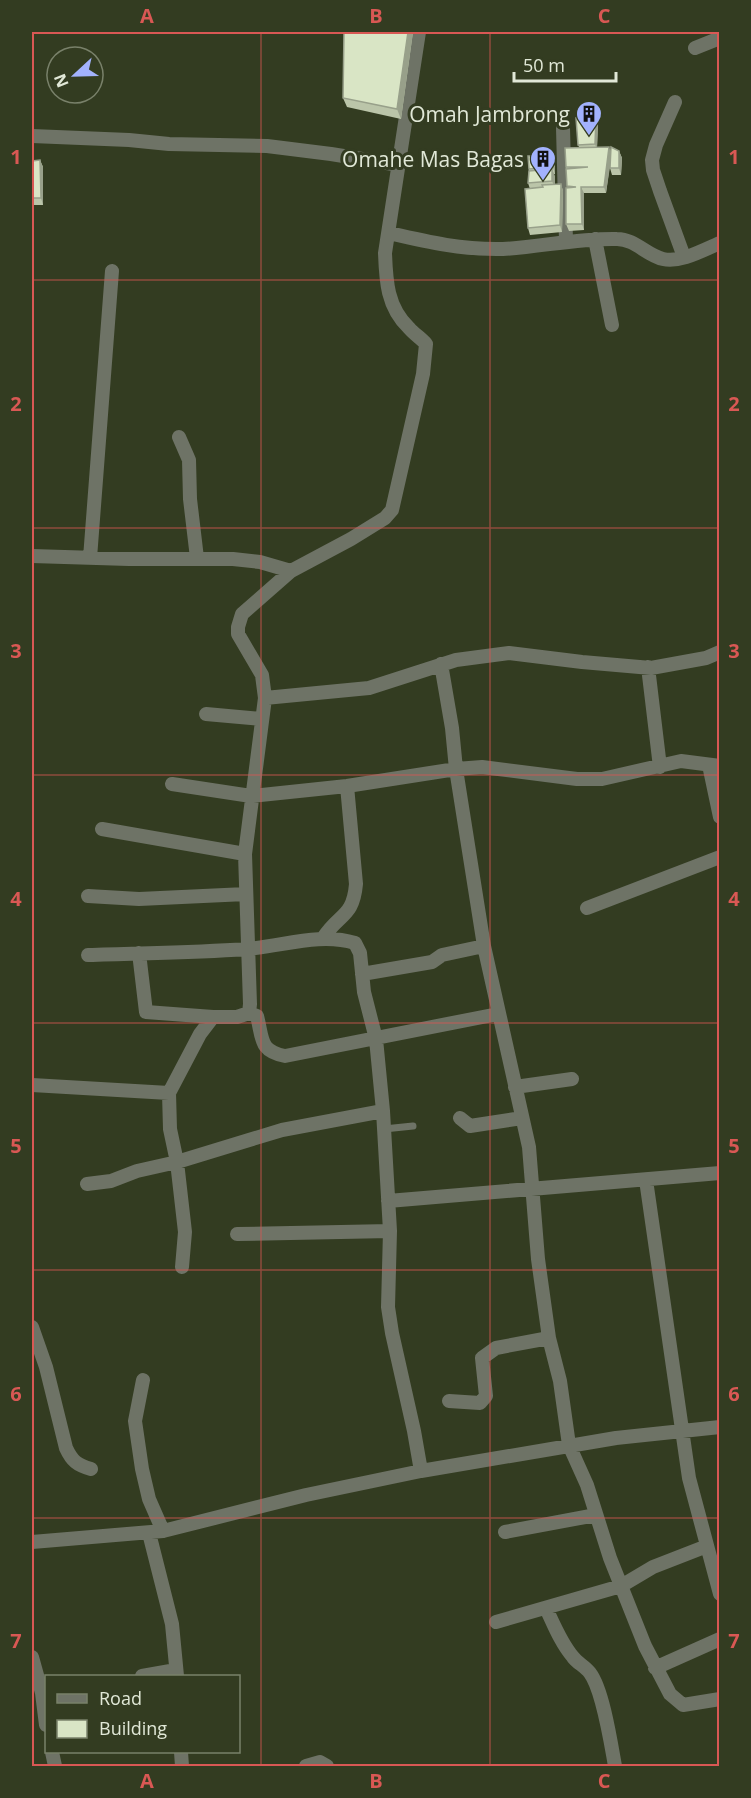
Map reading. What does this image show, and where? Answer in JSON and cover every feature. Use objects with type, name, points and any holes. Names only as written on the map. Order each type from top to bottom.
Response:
[{"type":"street","points":[[249,1013],[245,854],[265,698],[262,675],[241,640],[238,627],[242,614],[291,571],[351,539],[385,518],[392,510],[427,352],[426,344],[409,329],[390,298],[386,286],[385,253],[419,32]]},
{"type":"street","points":[[695,48],[720,38]]},
{"type":"street","points":[[675,102],[656,145],[652,160],[653,170],[684,257]]},
{"type":"street","points":[[563,128],[566,241]]},
{"type":"street","points":[[32,136],[169,144],[267,146],[399,165]]},
{"type":"street","points":[[389,233],[429,243],[490,249],[595,239],[629,240],[662,259],[684,257],[720,243]]},
{"type":"street","points":[[595,239],[612,325]]},
{"type":"street","points":[[90,558],[112,271]]},
{"type":"street","points":[[179,437],[189,460],[190,499],[197,558]]},
{"type":"street","points":[[32,556],[246,559],[291,571]]},
{"type":"street","points":[[265,698],[369,688],[441,664],[509,653],[648,667],[706,658],[720,652]]},
{"type":"street","points":[[441,664],[484,946],[529,1147],[538,1259],[549,1338],[560,1381],[569,1445],[587,1485],[621,1586],[655,1668],[670,1694],[683,1705],[720,1699]]},
{"type":"street","points":[[648,667],[660,767]]},
{"type":"street","points":[[206,714],[262,719]]},
{"type":"street","points":[[172,784],[251,796],[347,786],[482,767],[602,779],[681,761],[714,766],[720,817]]},
{"type":"street","points":[[323,938],[354,903],[356,884],[347,786]]},
{"type":"street","points":[[102,829],[245,854]]},
{"type":"street","points":[[588,908],[720,857]]},
{"type":"street","points":[[88,896],[138,899],[246,894]]},
{"type":"street","points":[[88,955],[247,949],[323,938],[355,943],[360,953],[364,992],[376,1039],[383,1111],[390,1231],[388,1307],[421,1471]]},
{"type":"street","points":[[362,974],[432,962],[442,955],[484,946]]},
{"type":"street","points":[[139,953],[146,1012],[213,1017],[237,1017],[249,1013],[257,1016],[264,1046],[273,1053],[285,1056],[498,1014]]},
{"type":"street","points":[[183,1268],[191,1232],[170,1129],[169,1092],[200,1034],[213,1017]]},
{"type":"street","points":[[515,1087],[572,1079]]},
{"type":"street","points":[[32,1085],[169,1092]]},
{"type":"street","points":[[87,1184],[111,1181],[137,1171],[177,1162],[282,1130],[383,1111]]},
{"type":"street","points":[[460,1118],[470,1126],[522,1118]]},
{"type":"street","points":[[388,1201],[720,1173]]},
{"type":"street","points":[[646,1180],[689,1478],[712,1551],[720,1594]]},
{"type":"street","points":[[237,1234],[390,1231]]},
{"type":"street","points":[[32,1327],[46,1367],[66,1448],[72,1460],[78,1465],[91,1469]]},
{"type":"street","points":[[449,1401],[480,1402],[484,1400],[486,1396],[482,1358],[496,1348],[549,1338]]},
{"type":"street","points":[[143,1380],[135,1421],[172,1624],[177,1673],[160,1675]]},
{"type":"street","points":[[32,1542],[156,1532],[306,1495],[421,1471],[569,1445],[720,1427]]},
{"type":"street","points":[[505,1532],[596,1515]]},
{"type":"street","points":[[496,1622],[621,1586],[653,1567],[712,1551]]},
{"type":"street","points":[[546,1608],[573,1658],[589,1671],[594,1680],[606,1720],[615,1767]]},
{"type":"street","points":[[655,1668],[720,1639]]},
{"type":"street","points":[[32,1658],[44,1693],[45,1709]]},
{"type":"street","points":[[306,1767],[320,1762],[327,1767]]},
{"type":"lane","points":[[384,1129],[413,1126]]},
{"type":"building","points":[[344,32],[408,32],[397,109],[343,98]]},
{"type":"building","name":"Omah Jambrong","points":[[596,116],[595,144],[578,145],[576,118]]},
{"type":"building","points":[[609,147],[604,187],[581,187],[582,224],[566,224],[566,188],[576,187],[567,186],[566,169],[588,167],[566,167],[565,148]]},
{"type":"building","points":[[611,147],[619,151],[619,168],[610,168]]},
{"type":"building","points":[[528,156],[553,156],[553,167],[529,169]]},
{"type":"building","points":[[40,160],[41,198],[32,198],[32,161]]},
{"type":"building","points":[[552,169],[552,181],[528,183],[529,171]]},
{"type":"building","points":[[561,184],[560,225],[528,228],[525,189]]},
{"type":"place","name":"Omah Jambrong","points":[[589,137]]},
{"type":"place","name":"Omahe Mas Bagas","points":[[543,182]]}]
